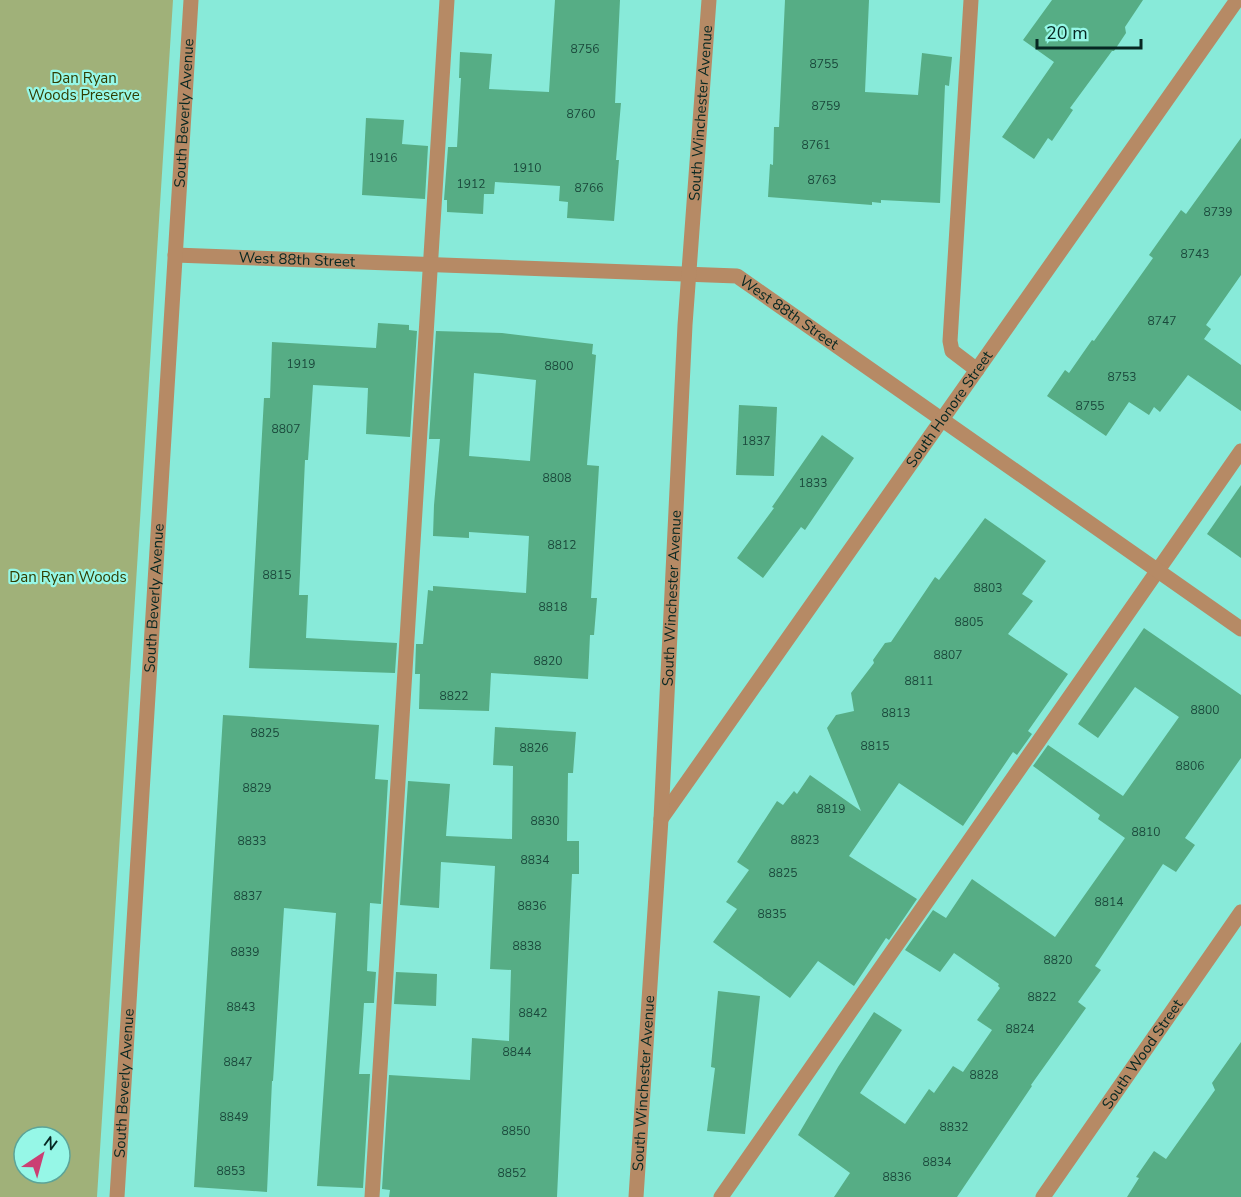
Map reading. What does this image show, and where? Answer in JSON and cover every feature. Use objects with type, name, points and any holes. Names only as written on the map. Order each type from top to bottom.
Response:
[{"type":"street","name":"South Beverly Avenue","points":[[117,1197],[191,0]]},
{"type":"street","points":[[372,1197],[447,0]]},
{"type":"street","name":"South Winchester Avenue","points":[[636,1197],[661,819],[689,275],[709,0]]},
{"type":"street","points":[[971,0],[950,341],[952,351],[977,370]]},
{"type":"street","name":"South Honore Street","points":[[661,819],[1237,0]]},
{"type":"street","name":"West 88th Street","points":[[175,255],[737,276],[1241,629]]},
{"type":"street","points":[[721,1197],[1241,451]]},
{"type":"street","name":"South Wood Street","points":[[1043,1197],[1241,912]]},
{"type":"green space","name":"Dan Ryan Woods","points":[[0,0],[173,0],[97,1197],[0,1197]]},
{"type":"building","points":[[555,0],[620,0],[615,103],[621,103],[614,221],[567,218],[568,202],[559,201],[560,186],[495,182],[494,194],[484,194],[483,214],[447,212],[447,200],[444,200],[448,147],[457,147],[461,78],[459,78],[460,52],[492,54],[489,89],[549,92]]},
{"type":"building","points":[[785,0],[869,0],[865,92],[918,95],[922,53],[952,57],[949,86],[945,85],[940,203],[881,200],[881,203],[872,202],[872,205],[768,197],[770,164],[773,165],[774,127],[779,127]]},
{"type":"building","points":[[1052,0],[1143,0],[1125,27],[1126,33],[1114,51],[1070,108],[1073,110],[1052,141],[1048,138],[1034,159],[1002,137],[1054,62],[1023,40]]},
{"type":"building","points":[[366,118],[404,120],[402,144],[428,146],[425,199],[362,195]]},
{"type":"building","points":[[1241,138],[1241,275],[1206,325],[1211,329],[1204,339],[1241,365],[1241,411],[1188,375],[1160,412],[1154,407],[1149,415],[1129,402],[1106,436],[1047,396],[1065,370],[1069,373],[1092,340],[1094,341],[1153,258],[1149,255],[1181,210],[1186,214]]},
{"type":"building","points":[[378,323],[409,325],[409,330],[417,331],[410,437],[366,434],[368,388],[313,385],[308,460],[305,460],[299,595],[308,595],[306,638],[397,643],[395,673],[249,668],[264,398],[270,398],[272,342],[376,348]]},
{"type":"building","points":[[436,331],[502,333],[593,344],[592,354],[596,355],[587,465],[599,466],[591,598],[597,598],[594,635],[590,635],[588,679],[491,673],[489,711],[419,709],[420,674],[415,674],[416,644],[423,644],[428,590],[433,591],[433,586],[526,593],[529,536],[469,532],[469,538],[433,536],[440,439],[429,439]],"holes":[[[474,373],[536,380],[530,461],[469,456]]]},
{"type":"building","points":[[739,405],[777,407],[774,476],[736,475]]},
{"type":"building","points":[[822,435],[854,458],[805,530],[801,527],[763,578],[737,558],[774,508],[772,507]]},
{"type":"building","points":[[1241,485],[1241,558],[1207,534]]},
{"type":"building","points":[[985,518],[1046,561],[1022,594],[1033,601],[1008,634],[1068,674],[1028,731],[1032,734],[1017,755],[1013,752],[963,826],[899,783],[849,856],[917,899],[889,940],[886,938],[854,986],[818,961],[790,998],[713,942],[737,909],[726,902],[749,870],[737,862],[777,801],[783,805],[794,791],[797,794],[810,775],[861,811],[827,728],[836,715],[854,711],[851,693],[874,663],[873,660],[885,643],[891,642],[935,577],[939,580]]},
{"type":"building","points":[[1144,628],[1241,695],[1241,758],[1185,838],[1195,845],[1176,872],[1163,864],[1095,966],[1101,970],[1078,1002],[1086,1008],[1031,1085],[957,1197],[834,1197],[850,1173],[798,1135],[874,1012],[902,1030],[860,1093],[905,1124],[929,1089],[934,1093],[953,1066],[963,1072],[992,1030],[977,1020],[1000,988],[999,984],[954,953],[940,972],[905,950],[933,910],[946,918],[972,879],[1055,937],[1125,838],[1098,819],[1100,815],[1033,766],[1048,745],[1123,796],[1179,717],[1135,687],[1098,738],[1078,724]]},
{"type":"building","points":[[223,715],[379,725],[375,779],[388,780],[381,904],[370,903],[367,971],[376,972],[374,1003],[364,1003],[359,1074],[370,1074],[363,1188],[317,1186],[336,913],[284,908],[267,1192],[194,1187]]},
{"type":"building","points":[[495,727],[576,732],[573,773],[568,773],[567,841],[579,841],[579,874],[572,874],[557,1197],[389,1197],[390,1190],[382,1189],[389,1075],[470,1080],[472,1038],[509,1041],[511,970],[490,969],[495,866],[441,862],[439,908],[400,905],[408,781],[450,784],[446,836],[512,839],[513,766],[493,765]]},
{"type":"building","points":[[396,972],[437,974],[436,1006],[394,1004]]},
{"type":"building","points":[[718,991],[760,996],[745,1134],[707,1131],[715,1068],[711,1067]]},
{"type":"building","points":[[1241,1042],[1241,1197],[1127,1197],[1139,1178],[1136,1177],[1154,1151],[1166,1159],[1215,1090],[1212,1083]]},
{"type":"park label","name":"Dan Ryan Woods Preserve","points":[[84,86]]}]
